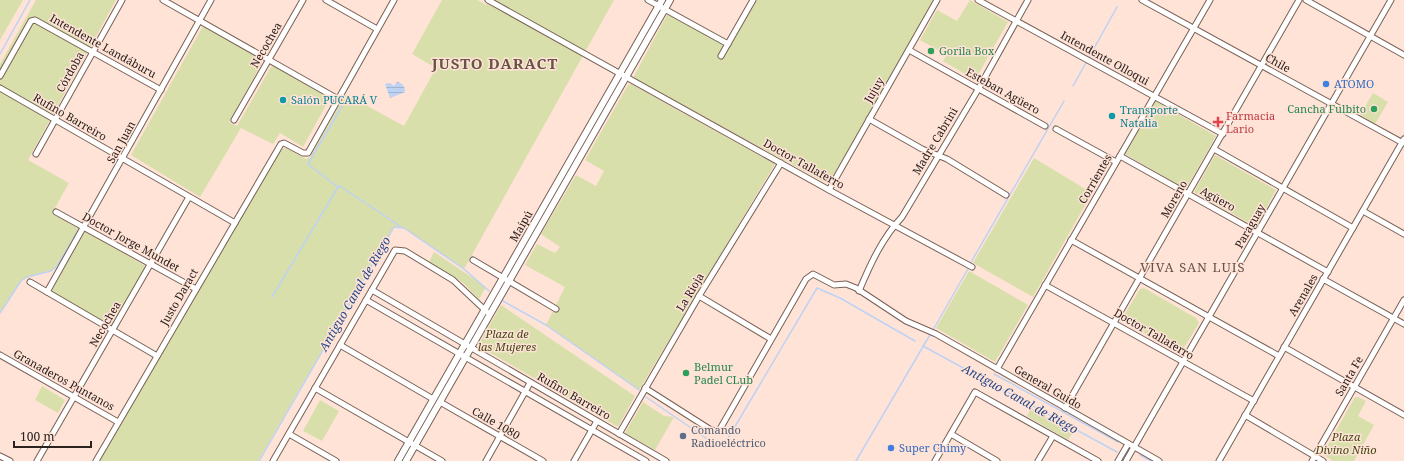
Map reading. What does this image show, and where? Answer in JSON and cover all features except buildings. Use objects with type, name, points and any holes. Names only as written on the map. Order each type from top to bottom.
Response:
[{"type":"street","name":"Córdoba","points":[[36,154],[122,0]]},
{"type":"street","points":[[163,0],[338,99],[394,0]]},
{"type":"street","name":"San Juan","points":[[47,292],[211,0]]},
{"type":"street","name":"Necochea","points":[[234,120],[303,0]]},
{"type":"street","points":[[326,0],[377,30]]},
{"type":"street","points":[[488,0],[620,74]]},
{"type":"street","points":[[648,0],[662,5],[728,44]]},
{"type":"street","name":"Maipú","points":[[406,461],[412,444],[433,399],[620,74],[662,5],[670,0]]},
{"type":"street","points":[[721,56],[753,0]]},
{"type":"street","name":"Jujuy","points":[[829,190],[937,0]]},
{"type":"street","name":"Intendente Olloqui","points":[[978,0],[1223,134]]},
{"type":"street","name":"Madre Cabrini","points":[[858,291],[872,262],[894,225],[902,217],[979,88],[1028,0]]},
{"type":"street","name":"Chile","points":[[1142,0],[1403,142]]},
{"type":"street","name":"Corrientes","points":[[997,369],[1210,0]]},
{"type":"street","name":"Moreno","points":[[1065,408],[1299,0]]},
{"type":"street","points":[[1306,0],[1404,55]]},
{"type":"street","name":"Paraguay","points":[[1126,461],[1391,0]]},
{"type":"street","name":"Maipú","points":[[398,461],[412,444],[440,402],[472,348],[626,78],[662,5]]},
{"type":"street","name":"Intendente Landáburu","points":[[0,76],[31,21],[35,20],[161,90]]},
{"type":"street","name":"Esteban Agüero","points":[[909,50],[1045,126]]},
{"type":"street","name":"Doctor Tallaferro","points":[[620,74],[829,190],[972,267]]},
{"type":"street","name":"Rufino Barreiro","points":[[0,88],[234,223]]},
{"type":"street","name":"Justo Daract","points":[[96,461],[280,144],[284,144],[303,153],[308,153],[338,99]]},
{"type":"street","points":[[868,120],[970,172],[1006,195]]},
{"type":"street","points":[[1056,129],[1116,162]]},
{"type":"street","name":"Arenales","points":[[1219,461],[1403,142]]},
{"type":"street","points":[[580,143],[587,147]]},
{"type":"street","points":[[1214,149],[1353,228]]},
{"type":"street","name":"Agüero","points":[[1120,156],[1328,272]]},
{"type":"street","name":"La Rioja","points":[[619,434],[699,296],[780,163]]},
{"type":"street","name":"Necochea","points":[[37,461],[114,331],[150,265],[190,197]]},
{"type":"street","points":[[541,211],[548,215]]},
{"type":"street","points":[[1363,211],[1404,234]]},
{"type":"street","name":"Doctor Jorge Mundet","points":[[56,212],[84,226],[150,265],[196,289]]},
{"type":"street","points":[[1071,240],[1279,356]]},
{"type":"street","points":[[273,461],[395,250],[405,251],[453,280],[491,315]]},
{"type":"street","points":[[473,260],[556,309]]},
{"type":"street","name":"General Guido","points":[[771,339],[806,279],[813,274],[834,285],[850,285],[876,300],[906,321],[934,333],[1159,461]]},
{"type":"street","points":[[1324,279],[1404,324]]},
{"type":"street","points":[[30,282],[157,356]]},
{"type":"street","name":"Doctor Tallaferro","points":[[1045,285],[1254,401]]},
{"type":"street","points":[[372,290],[464,345]]},
{"type":"street","points":[[645,388],[711,430],[717,431],[720,429],[771,339],[749,324],[699,296]]},
{"type":"street","points":[[366,300],[459,354]]},
{"type":"street","name":"Santa Fe","points":[[1314,459],[1404,300]]},
{"type":"street","points":[[340,345],[433,399]]},
{"type":"street","name":"Rufino Barreiro","points":[[464,345],[472,348],[666,461]]},
{"type":"street","points":[[1284,347],[1404,415]]},
{"type":"street","name":"Rufino Barreiro","points":[[459,354],[646,461]]},
{"type":"street","name":"Granaderos Puntanos","points":[[0,356],[118,422]]},
{"type":"street","points":[[486,461],[530,383]]},
{"type":"street","points":[[315,388],[442,461]]},
{"type":"street","points":[[936,461],[975,392],[1098,461]]},
{"type":"street","name":"Calle 1080","points":[[440,402],[543,461]]},
{"type":"street","points":[[1245,416],[1314,459],[1323,461]]},
{"type":"street","points":[[574,461],[597,421]]},
{"type":"street","points":[[289,434],[336,461]]},
{"type":"street","points":[[951,434],[997,461]]},
{"type":"street","points":[[1038,461],[1053,436]]},
{"type":"street","points":[[1118,461],[1128,444]]},
{"type":"street","points":[[0,456],[10,461]]},
{"type":"green space","points":[[0,0],[23,0],[0,40]]},
{"type":"green space","points":[[36,0],[116,0],[28,160],[69,183],[52,213],[79,229],[57,266],[51,271],[27,277],[21,281],[0,313],[0,64]]},
{"type":"green space","points":[[442,0],[477,0],[486,5],[489,0],[614,0],[464,269],[404,228],[394,227],[258,461],[99,461],[281,149],[286,148],[306,159],[310,157],[345,95],[404,126],[436,68],[412,54]]},
{"type":"green space","points":[[757,0],[935,0],[830,181],[826,183],[633,78],[668,13],[729,47]]},
{"type":"green space","points":[[970,0],[1008,22],[975,80],[943,61],[947,55],[920,40],[937,10],[957,21]]},
{"type":"green space","points":[[203,26],[261,59],[262,63],[229,122],[237,126],[271,67],[274,66],[330,98],[303,147],[280,133],[273,144],[241,128],[200,197],[131,155]]},
{"type":"green space","points":[[631,84],[775,164],[639,390],[546,325],[565,287],[525,265],[537,244],[555,253],[560,247],[541,234],[576,175],[596,186],[604,171],[585,160],[628,85]]},
{"type":"green space","name":"Cancha Fulbito","points":[[1373,93],[1388,102],[1375,124],[1360,115]]},
{"type":"green space","points":[[1155,101],[1216,136],[1186,189],[1125,154]]},
{"type":"green space","points":[[1215,155],[1276,190],[1256,227],[1194,192]]},
{"type":"green space","points":[[1034,158],[1092,193],[1033,297],[973,263]]},
{"type":"green space","points":[[85,231],[147,267],[112,328],[51,292]]},
{"type":"green space","points":[[434,252],[486,287],[479,299],[462,282],[429,262]]},
{"type":"green space","points":[[969,271],[1028,305],[995,362],[936,328]]},
{"type":"green space","points":[[1144,288],[1196,318],[1199,323],[1182,351],[1177,352],[1125,322],[1123,317],[1140,289]]},
{"type":"green space","name":"Plaza de las Mujeres","points":[[501,305],[635,396],[618,427],[482,348],[479,344]]},
{"type":"green space","points":[[42,386],[65,400],[58,413],[35,400]]},
{"type":"green space","name":"Plaza Divino Niño","points":[[1355,397],[1366,401],[1358,416],[1374,425],[1354,461],[1333,461],[1324,455],[1324,452]]},
{"type":"green space","points":[[320,400],[339,411],[322,441],[303,431]]},
{"type":"green space","points":[[643,402],[664,416],[674,417],[655,450],[625,433]]},
{"type":"green space","points":[[1031,408],[1073,432],[1068,440],[1027,416]]},
{"type":"water","points":[[397,82],[401,83],[405,88],[405,92],[390,98],[385,84],[390,83],[394,86]]},
{"type":"waterway","points":[[0,54],[30,0]]},
{"type":"waterway","points":[[1073,86],[1117,7]]},
{"type":"waterway","points":[[970,264],[1064,101]]},
{"type":"waterway","points":[[342,106],[308,164],[338,187],[340,186],[400,226]]},
{"type":"waterway","points":[[272,297],[338,187]]},
{"type":"waterway","name":"Antiguo Canal de Riego","points":[[259,461],[394,227],[404,228],[464,269],[489,291]]},
{"type":"waterway","points":[[0,313],[21,281],[27,277],[51,271],[57,266],[79,229]]},
{"type":"waterway","points":[[933,330],[969,267]]},
{"type":"waterway","name":"Antiguo Canal de Riego","points":[[646,397],[716,445],[724,445],[817,288],[840,298],[915,341]]},
{"type":"waterway","name":"Antiguo Canal de Riego","points":[[503,301],[546,325],[639,390]]},
{"type":"waterway","points":[[472,339],[485,316]]},
{"type":"waterway","points":[[856,461],[931,333]]},
{"type":"waterway","name":"Antiguo Canal de Riego","points":[[923,346],[1117,452]]},
{"type":"waterway","points":[[416,436],[457,364]]},
{"type":"waterway","points":[[994,374],[1118,442]]},
{"type":"waterway","points":[[1122,461],[1129,449]]},
{"type":"waterway","points":[[402,461],[408,451]]},
{"type":"waterway","points":[[1140,455],[1151,461]]},
{"type":"place","name":"Gorila Box","points":[[931,51]]},
{"type":"place","name":"ATOMO","points":[[1326,84]]},
{"type":"place","name":"Salón PUCARÁ V","points":[[283,100]]},
{"type":"place","name":"Cancha Fulbito","points":[[1374,109]]},
{"type":"place","name":"Transporte Natalia","points":[[1112,116]]},
{"type":"place","name":"Farmacia Lario","points":[[1218,122]]},
{"type":"place","name":"Belmur Padel CLub","points":[[686,373]]},
{"type":"place","name":"Comando Radioeléctrico","points":[[683,436]]},
{"type":"place","name":"Super Chimy","points":[[891,448]]},
{"type":"district","name":"JUSTO DARACT","points":[[495,64]]},
{"type":"district","name":"VIVA SAN LUIS","points":[[1193,267]]}]
